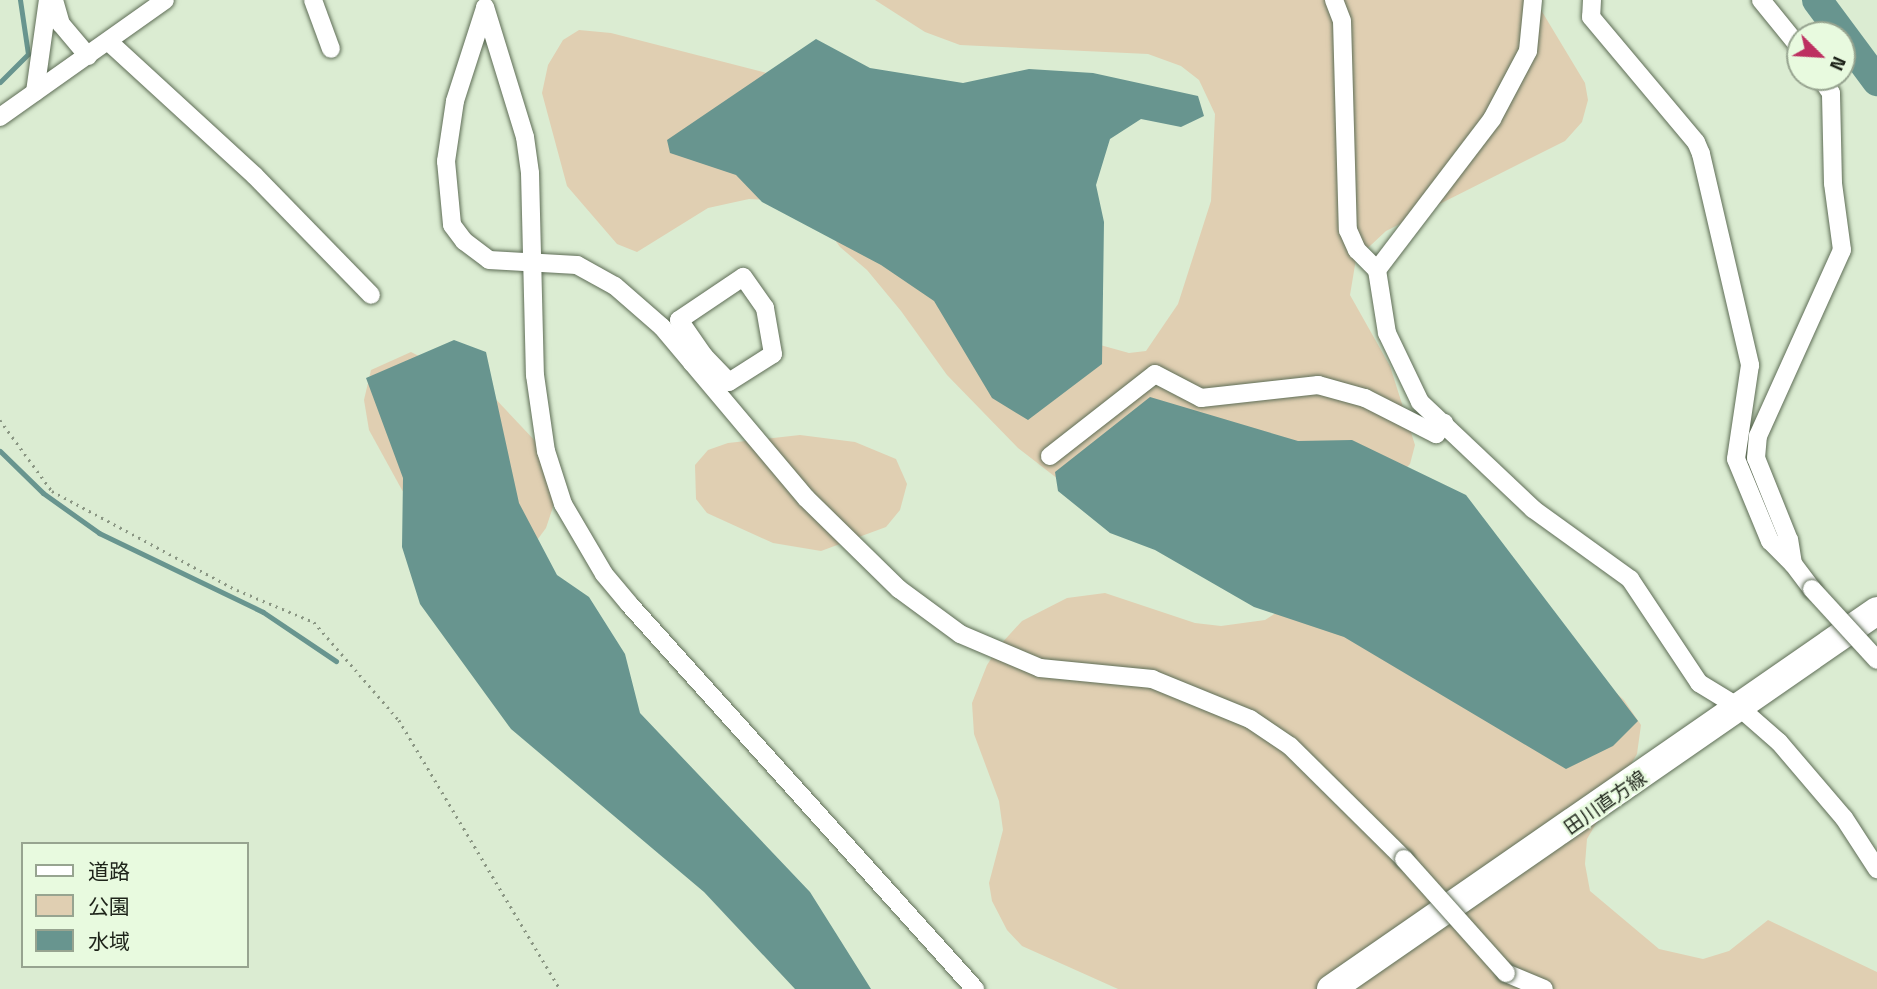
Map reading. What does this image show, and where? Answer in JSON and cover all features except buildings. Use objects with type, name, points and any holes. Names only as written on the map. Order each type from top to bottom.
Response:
[{"type":"main road","name":"田川直方線","points":[[1363,989],[1746,714],[1877,611]]},
{"type":"main road","name":"田川直方線","points":[[1331,989],[1746,714],[1877,634]]},
{"type":"street","points":[[36,92],[48,0]]},
{"type":"street","points":[[54,0],[61,24],[88,56]]},
{"type":"street","points":[[0,117],[165,0]]},
{"type":"street","points":[[313,0],[331,49]]},
{"type":"street","points":[[1334,0],[1342,21],[1348,230],[1357,250],[1377,270],[1387,333],[1420,402],[1533,509],[1630,579],[1663,635],[1699,683],[1746,714],[1779,742],[1836,808],[1877,869]]},
{"type":"street","points":[[1377,270],[1492,119],[1528,51],[1533,0]]},
{"type":"street","points":[[1592,0],[1591,17],[1696,142],[1701,154],[1749,365],[1736,459],[1770,541],[1877,660]]},
{"type":"street","points":[[1761,0],[1786,31]]},
{"type":"street","points":[[485,4],[524,136],[533,261],[535,375],[546,451],[563,504],[582,539],[629,604],[975,989]]},
{"type":"street","points":[[485,4],[455,101],[446,161],[452,226],[489,260],[577,265],[614,286],[698,359],[729,382],[773,354],[765,308],[743,277],[679,320],[698,359],[806,498],[900,589],[960,634],[1040,668],[1152,679],[1250,719],[1290,747],[1404,859],[1506,973],[1544,989]]},
{"type":"street","points":[[109,42],[255,176],[371,295]]},
{"type":"street","points":[[1793,564],[1788,540],[1756,458],[1758,436],[1842,250],[1833,183],[1830,91]]},
{"type":"street","points":[[1049,456],[1155,374],[1201,398],[1318,385],[1365,398],[1436,434],[1444,423]]},
{"type":"path","points":[[0,420],[52,491],[237,590],[314,622],[399,720],[560,989]]},
{"type":"green space","points":[[875,0],[1535,0],[1585,83],[1588,100],[1582,122],[1565,141],[1386,231],[1356,259],[1350,295],[1390,366],[1415,445],[1410,464],[1390,485],[1058,479],[1018,448],[947,375],[901,311],[867,270],[840,247],[822,222],[787,201],[749,199],[708,208],[637,252],[617,244],[567,186],[542,93],[548,65],[563,40],[579,30],[611,33],[802,82],[1093,343],[1129,353],[1146,351],[1178,304],[1211,201],[1215,114],[1199,80],[1181,66],[1148,54],[960,45],[925,32]]},
{"type":"green space","points":[[411,352],[489,392],[538,444],[555,485],[553,507],[546,528],[521,562],[440,539],[402,490],[369,430],[364,400],[371,370]]},
{"type":"green space","points":[[800,435],[855,442],[896,459],[907,484],[900,510],[886,527],[821,551],[773,543],[707,513],[696,499],[695,465],[708,450],[728,443]]},
{"type":"green space","points":[[1324,582],[1549,632],[1624,700],[1641,725],[1637,754],[1587,839],[1585,864],[1590,891],[1659,949],[1703,959],[1729,951],[1768,920],[1877,972],[1877,989],[1118,989],[1022,946],[1007,930],[992,901],[989,883],[1003,830],[999,801],[974,734],[972,703],[987,665],[1000,645],[1022,621],[1067,598],[1105,593],[1195,623],[1221,626],[1265,620]]},
{"type":"water","points":[[816,39],[870,68],[963,83],[1029,69],[1093,73],[1198,96],[1204,116],[1181,127],[1141,119],[1110,139],[1096,185],[1104,222],[1102,364],[1028,420],[992,398],[934,301],[881,265],[762,202],[736,175],[670,153],[667,140]]},
{"type":"water","points":[[454,340],[486,352],[519,503],[557,575],[589,597],[625,654],[640,713],[810,892],[871,989],[795,989],[704,892],[511,729],[420,604],[402,547],[403,478],[366,378]]},
{"type":"water","points":[[1150,397],[1298,441],[1352,440],[1466,495],[1638,721],[1613,746],[1566,769],[1344,637],[1254,607],[1155,550],[1110,533],[1058,491],[1055,472]]},
{"type":"waterway","points":[[0,82],[28,54],[20,0]]},
{"type":"waterway","points":[[1817,0],[1877,81]]},
{"type":"waterway","points":[[0,451],[43,493],[99,533],[263,612],[336,661]]}]
